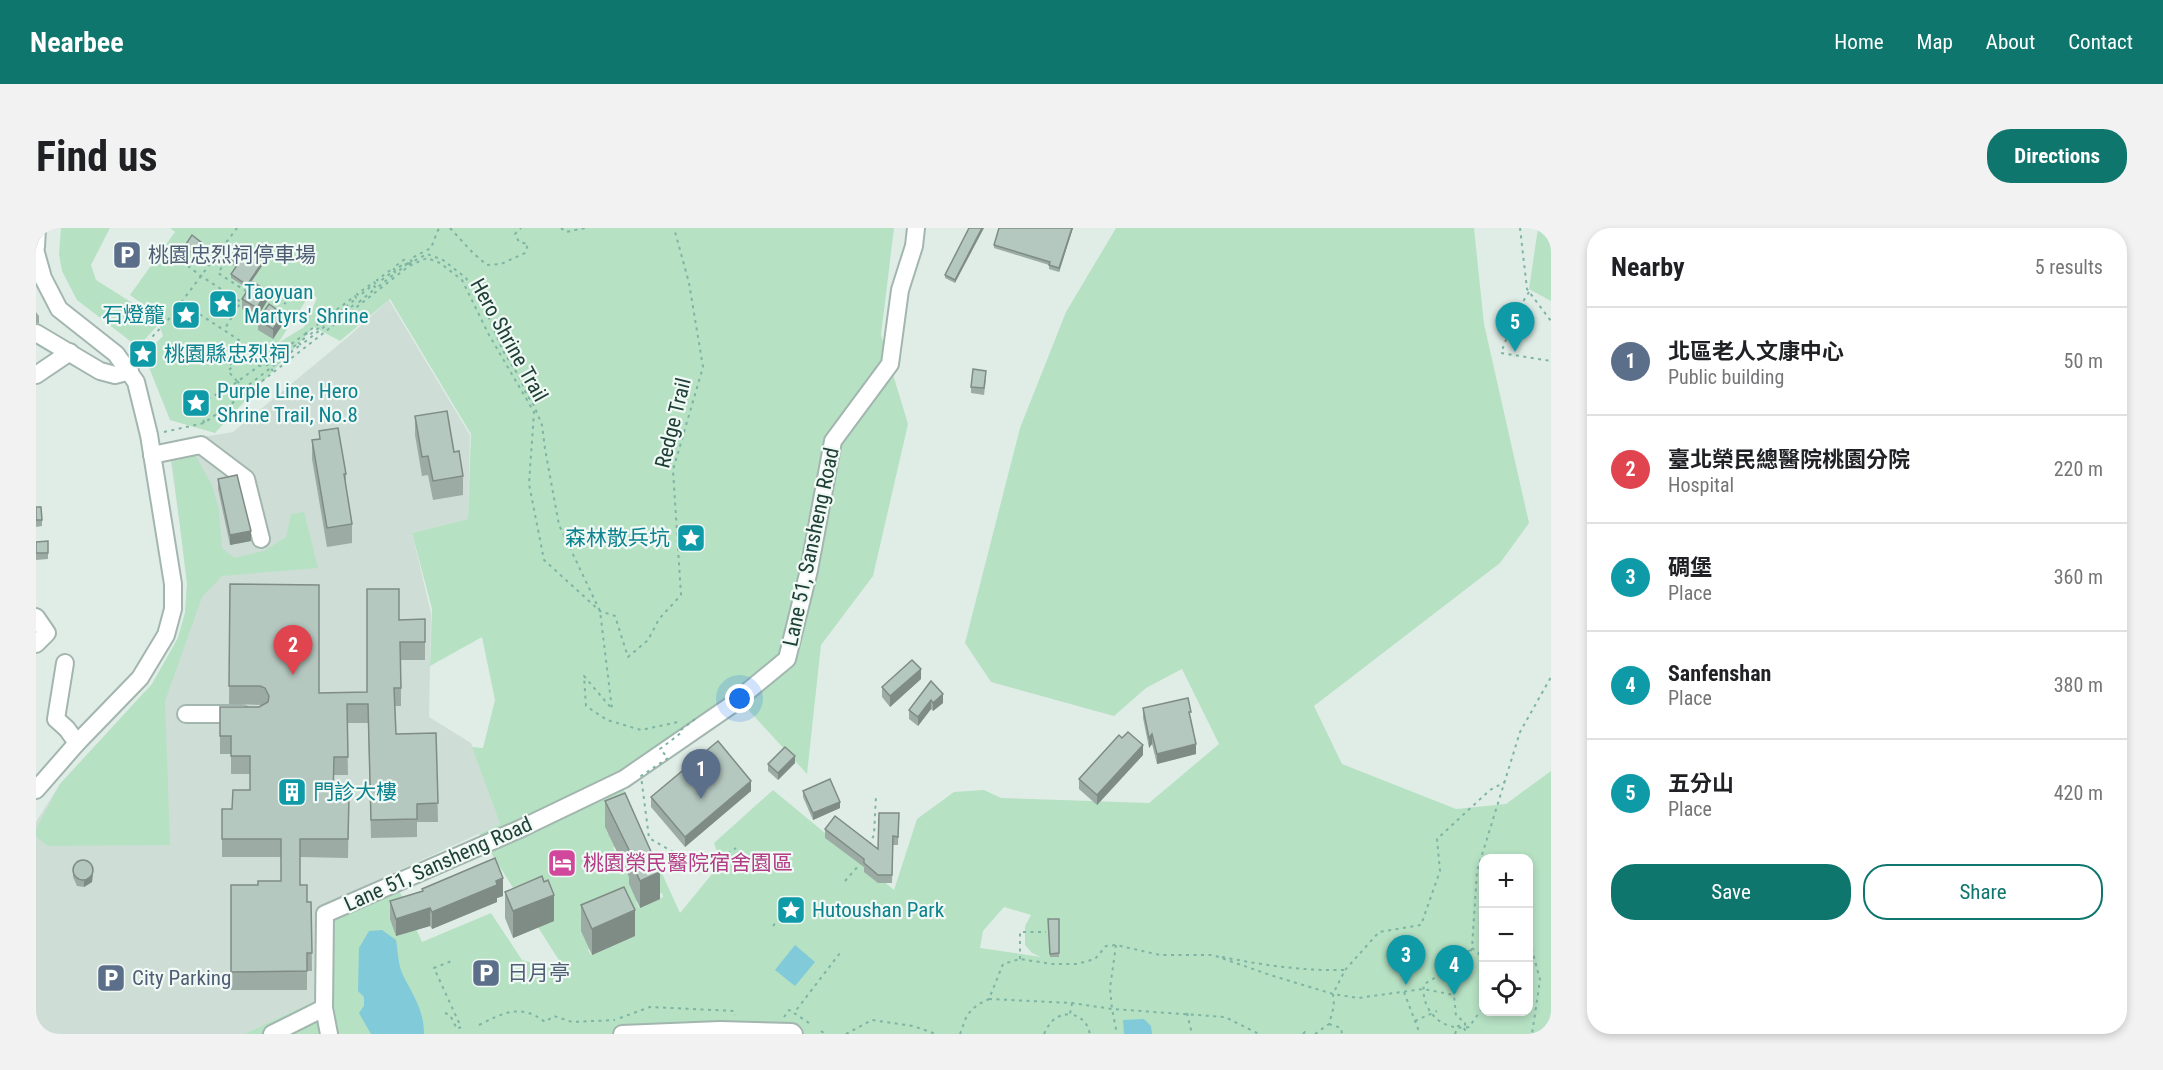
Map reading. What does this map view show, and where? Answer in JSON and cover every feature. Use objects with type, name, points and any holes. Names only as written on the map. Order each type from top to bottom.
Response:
[{"type":"street","points":[[36,247],[38,228]]},
{"type":"street","name":"Lane 51, Sansheng Road","points":[[328,1034],[324,1008],[325,914],[522,828],[624,779],[730,706],[787,659],[810,570],[833,441],[890,364],[900,290],[914,246],[916,228]]},
{"type":"street","points":[[36,253],[41,282],[59,309],[117,354],[136,382],[149,435],[173,584],[173,609],[166,634],[140,678],[77,743],[36,790]]},
{"type":"street","points":[[36,333],[100,371],[115,375],[130,370]]},
{"type":"street","points":[[36,375],[70,352]]},
{"type":"street","points":[[152,455],[201,445],[246,479],[261,539]]},
{"type":"street","points":[[36,616],[47,633],[36,644]]},
{"type":"street","points":[[66,663],[56,719],[77,743]]},
{"type":"street","points":[[186,714],[259,715]]},
{"type":"street","points":[[272,1034],[324,1008]]},
{"type":"street","points":[[622,1034],[720,1030],[792,1032],[794,1034]]},
{"type":"path","points":[[137,353],[182,302],[237,228]]},
{"type":"path","points":[[411,263],[410,259],[431,248],[438,230],[442,228]]},
{"type":"path","points":[[450,228],[473,253],[488,265],[501,264],[525,253],[528,244],[519,242],[515,234],[521,228]]},
{"type":"path","points":[[561,228],[566,231],[585,228]]},
{"type":"path","name":"Redge Trail","points":[[637,648],[648,640],[659,619],[681,595],[673,470],[703,367],[689,283],[674,228]]},
{"type":"path","points":[[1520,228],[1527,289],[1551,321]]},
{"type":"path","points":[[158,243],[201,276],[241,302],[224,330]]},
{"type":"path","points":[[221,250],[234,258]]},
{"type":"path","points":[[198,252],[212,262]]},
{"type":"path","points":[[149,435],[204,423],[274,372],[411,263],[427,254],[443,260],[466,278],[489,318],[527,396],[532,401],[542,425],[559,525],[600,611],[612,709],[584,676],[586,706],[607,720],[642,730],[695,719],[660,749],[668,758],[641,776],[649,838],[704,870],[736,848]]},
{"type":"path","points":[[230,255],[219,273],[249,294]]},
{"type":"path","points":[[394,276],[391,273],[379,282],[377,280],[392,269],[396,273],[406,265],[405,263],[395,270],[393,268],[405,259],[408,264],[427,258],[440,263],[443,260]]},
{"type":"path","name":"Hero Shrine Trail","points":[[440,263],[462,280],[489,335],[534,412],[529,484],[544,560],[600,611],[615,616],[628,657],[637,648]]},
{"type":"path","points":[[355,303],[353,301],[333,317],[331,314],[355,296],[359,302],[376,288],[373,285],[359,296],[357,294],[374,282],[378,287],[394,276]]},
{"type":"path","points":[[263,289],[286,304]]},
{"type":"path","points":[[1529,292],[1516,314],[1501,353],[1551,361]]},
{"type":"path","points":[[182,302],[239,340],[226,361],[233,366],[228,371],[243,387],[299,346]]},
{"type":"path","points":[[355,303],[357,307]]},
{"type":"path","points":[[299,346],[297,344],[281,356],[279,353],[305,334],[307,336],[299,343],[301,345],[329,323],[328,321],[308,336],[306,333],[329,316],[332,321],[355,303]]},
{"type":"path","points":[[299,346],[302,350]]},
{"type":"path","points":[[204,423],[199,404],[259,366],[268,365],[274,372]]},
{"type":"path","points":[[1484,854],[1520,732],[1551,679]]},
{"type":"path","points":[[1315,1034],[1329,1024],[1334,1006],[1334,994],[1345,970],[1379,932],[1421,925],[1440,871],[1437,839],[1490,790],[1505,782]]},
{"type":"path","points":[[869,845],[874,835],[876,795]]},
{"type":"path","points":[[845,881],[859,865],[864,855]]},
{"type":"path","points":[[1458,1027],[1465,1025],[1465,1022],[1456,1016],[1454,995],[1472,948],[1479,867]]},
{"type":"path","points":[[773,926],[794,901]]},
{"type":"path","points":[[1020,959],[1020,932],[1046,932]]},
{"type":"path","points":[[989,999],[1003,964],[1020,959],[1052,964],[1077,964],[1095,959],[1106,946],[1116,945],[1160,955],[1213,955],[1268,966],[1313,971],[1345,970]]},
{"type":"path","points":[[1116,945],[1110,988],[1117,1034]]},
{"type":"path","points":[[1472,948],[1479,954]]},
{"type":"path","points":[[1472,948],[1445,972],[1424,984],[1423,989],[1431,1015],[1440,1023],[1468,1027],[1479,1013]]},
{"type":"path","points":[[794,1013],[840,953]]},
{"type":"path","points":[[1532,1034],[1540,980],[1533,953]]},
{"type":"path","points":[[1213,955],[1334,994],[1358,998],[1423,989],[1454,995]]},
{"type":"path","points":[[445,1013],[450,1015],[457,1029],[461,1027],[434,968],[454,960]]},
{"type":"path","points":[[1404,992],[1420,1034]]},
{"type":"path","points":[[960,1034],[967,1015],[977,1005],[989,999],[1225,1017],[1259,1034]]},
{"type":"path","points":[[1070,1014],[1072,1004]]},
{"type":"path","points":[[479,1025],[503,1013],[519,1011],[535,1013],[545,1022],[554,1016],[572,1022],[612,1021],[650,1007],[734,1011],[733,1015],[743,1016]]},
{"type":"path","points":[[782,1019],[789,1010],[809,1023]]},
{"type":"path","points":[[1414,1022],[1437,1011]]},
{"type":"path","points":[[1187,1013],[1192,1034]]},
{"type":"path","points":[[1044,1034],[1049,1023],[1060,1015],[1070,1014],[1079,1016],[1088,1024],[1090,1034]]},
{"type":"path","points":[[846,1034],[872,1020],[913,1026],[936,1034]]},
{"type":"path","points":[[1329,1024],[1341,1028],[1342,1034]]},
{"type":"path","points":[[1455,1034],[1458,1027]]},
{"type":"path","points":[[1464,1028],[1468,1034]]},
{"type":"path","points":[[821,1031],[825,1034]]},
{"type":"shaded area","points":[[389,300],[470,435],[468,519],[412,533],[431,613],[429,717],[471,743],[500,824],[319,907],[317,1000],[244,1034],[36,1034],[36,822],[60,784],[152,684],[178,638],[185,613],[187,584],[168,443],[233,432]]},
{"type":"green space","points":[[61,228],[110,228],[91,265],[96,280],[150,314],[157,326],[138,347],[77,300],[62,271],[59,254]]},
{"type":"green space","points":[[170,228],[894,228],[881,335],[908,424],[873,576],[821,645],[807,774],[734,694],[619,779],[680,913],[721,863],[714,843],[773,790],[894,890],[917,819],[954,792],[984,790],[1001,798],[1149,803],[1219,744],[1182,669],[1146,688],[1114,716],[991,682],[965,643],[1020,428],[1066,312],[1116,228],[1474,228],[1484,324],[1529,523],[1500,563],[1314,706],[1342,764],[1456,809],[1506,804],[1551,771],[1551,1034],[244,1034],[317,1000],[319,907],[392,874],[422,942],[491,913],[522,960],[567,973],[479,834],[500,824],[472,747],[483,748],[495,700],[482,637],[430,666],[432,609],[412,533],[468,519],[471,434],[390,299],[340,341],[314,327],[215,433],[170,420],[144,355],[163,336],[155,313],[130,295],[175,232]],"holes":[[[311,293],[317,298],[304,327],[278,343]],[[629,817],[632,825],[628,827],[658,894],[662,893],[663,897],[644,902],[645,906],[639,908],[636,902],[640,900],[635,889],[632,890],[629,884],[632,883],[619,853],[616,853],[613,848],[616,846],[611,833],[608,834],[605,827],[611,825],[613,827]],[[1004,907],[1031,915],[1025,926],[1025,945],[1032,953],[1041,957],[980,948],[983,931]],[[623,913],[626,919],[623,920],[629,932],[632,931],[635,936],[591,955],[588,950],[591,948],[582,931],[594,928],[593,926],[611,918],[613,920]]]},
{"type":"green space","points":[[1538,228],[1551,228],[1551,301],[1529,289]]},
{"type":"green space","points":[[195,455],[212,485],[219,510],[222,548],[234,558],[264,551],[286,537],[291,514],[304,512],[318,568],[222,576],[202,597],[165,701],[170,845],[48,846],[36,837],[36,829],[60,784],[152,684],[178,638],[185,613],[187,584],[172,462]]},
{"type":"water","points":[[382,930],[396,940],[402,973],[420,1009],[424,1034],[371,1034],[359,1013],[364,1006],[364,997],[358,991],[359,948],[369,931]]},
{"type":"water","points":[[795,945],[815,962],[795,986],[775,970]]},
{"type":"water","points":[[1144,1019],[1151,1026],[1152,1034],[1124,1034],[1123,1020]]},
{"type":"building","points":[[969,228],[982,228],[955,280],[945,275]]},
{"type":"building","points":[[999,228],[1072,228],[1059,268],[1049,265],[1050,262],[994,245]]},
{"type":"building","points":[[192,235],[202,243],[194,254],[184,247]]},
{"type":"building","points":[[246,248],[264,260],[247,285],[231,274],[238,264],[230,259],[237,250],[242,254]]},
{"type":"building","points":[[253,282],[267,291],[257,308],[242,299]]},
{"type":"building","points":[[269,304],[283,314],[273,329],[258,320]]},
{"type":"building","points":[[973,369],[986,371],[984,388],[971,387]]},
{"type":"building","points":[[447,411],[454,452],[459,451],[463,476],[433,481],[428,456],[422,457],[415,416]]},
{"type":"building","points":[[338,428],[352,524],[327,528],[312,440],[320,439],[319,431]]},
{"type":"building","points":[[237,475],[251,531],[230,535],[218,479]]},
{"type":"building","points":[[36,507],[41,507],[42,520],[36,520]]},
{"type":"building","points":[[48,541],[48,553],[36,553],[36,542]]},
{"type":"building","points":[[230,584],[319,585],[319,693],[367,692],[367,589],[399,589],[399,620],[425,619],[425,642],[400,642],[401,688],[394,688],[396,734],[436,733],[438,803],[417,804],[417,819],[371,820],[368,704],[347,704],[348,757],[334,757],[333,796],[349,796],[348,839],[300,839],[300,885],[307,885],[307,902],[311,902],[312,953],[307,953],[307,971],[231,972],[231,885],[258,885],[258,881],[281,881],[281,839],[222,839],[222,809],[232,809],[233,790],[250,790],[250,756],[231,756],[231,736],[220,736],[220,707],[259,707],[268,702],[269,696],[265,688],[260,686],[229,686]]},
{"type":"building","points":[[912,660],[921,669],[890,696],[882,687]]},
{"type":"building","points":[[931,681],[943,694],[933,703],[931,700],[918,717],[909,710]]},
{"type":"building","points":[[1188,698],[1196,744],[1157,754],[1152,734],[1149,738],[1143,708]]},
{"type":"building","points":[[1128,732],[1143,745],[1097,795],[1079,779],[1119,735],[1122,738]]},
{"type":"building","points":[[718,741],[751,781],[685,837],[651,797]]},
{"type":"building","points":[[785,747],[795,756],[778,773],[768,764]]},
{"type":"building","points":[[830,779],[840,802],[813,813],[803,791]]},
{"type":"building","points":[[625,793],[660,872],[640,881],[629,857],[632,856],[605,801]]},
{"type":"building","points":[[879,813],[899,813],[898,837],[893,836],[892,875],[878,875],[864,863],[864,859],[825,829],[835,816],[878,849]]},
{"type":"building","points":[[495,858],[503,878],[496,881],[497,885],[432,912],[430,908],[396,919],[390,901],[423,891],[422,889]]},
{"type":"building","points":[[83,860],[90,863],[93,870],[90,877],[83,880],[76,877],[73,870],[76,863]]},
{"type":"building","points":[[542,876],[544,882],[548,880],[554,895],[513,911],[505,892]]},
{"type":"building","points":[[624,887],[635,910],[592,929],[581,905]]},
{"type":"building","points":[[1048,919],[1059,919],[1059,953],[1050,954]]},
{"type":"place","name":"桃園忠烈祠停車場","points":[[127,255]]},
{"type":"place","name":"Taoyuan Martyrs' Shrine","points":[[223,304]]},
{"type":"place","name":"石燈籠","points":[[186,315]]},
{"type":"place","name":"五分山","points":[[1515,352]]},
{"type":"place","name":"桃園縣忠烈祠","points":[[143,354]]},
{"type":"place","name":"Purple Line, Hero Shrine Trail, No.8","points":[[196,403]]},
{"type":"place","name":"森林散兵坑","points":[[691,538]]},
{"type":"place","name":"臺北榮民總醫院桃園分院","points":[[293,675]]},
{"type":"place","name":"門診大樓","points":[[292,792]]},
{"type":"place","name":"北區老人文康中心","points":[[701,799]]},
{"type":"place","name":"桃園榮民醫院宿舍園區","points":[[562,863]]},
{"type":"place","name":"Hutoushan Park","points":[[791,910]]},
{"type":"place","name":"日月亭","points":[[486,973]]},
{"type":"place","name":"City Parking","points":[[111,978]]},
{"type":"place","name":"碉堡","points":[[1406,985]]},
{"type":"place","name":"Sanfenshan","points":[[1454,995]]}]
